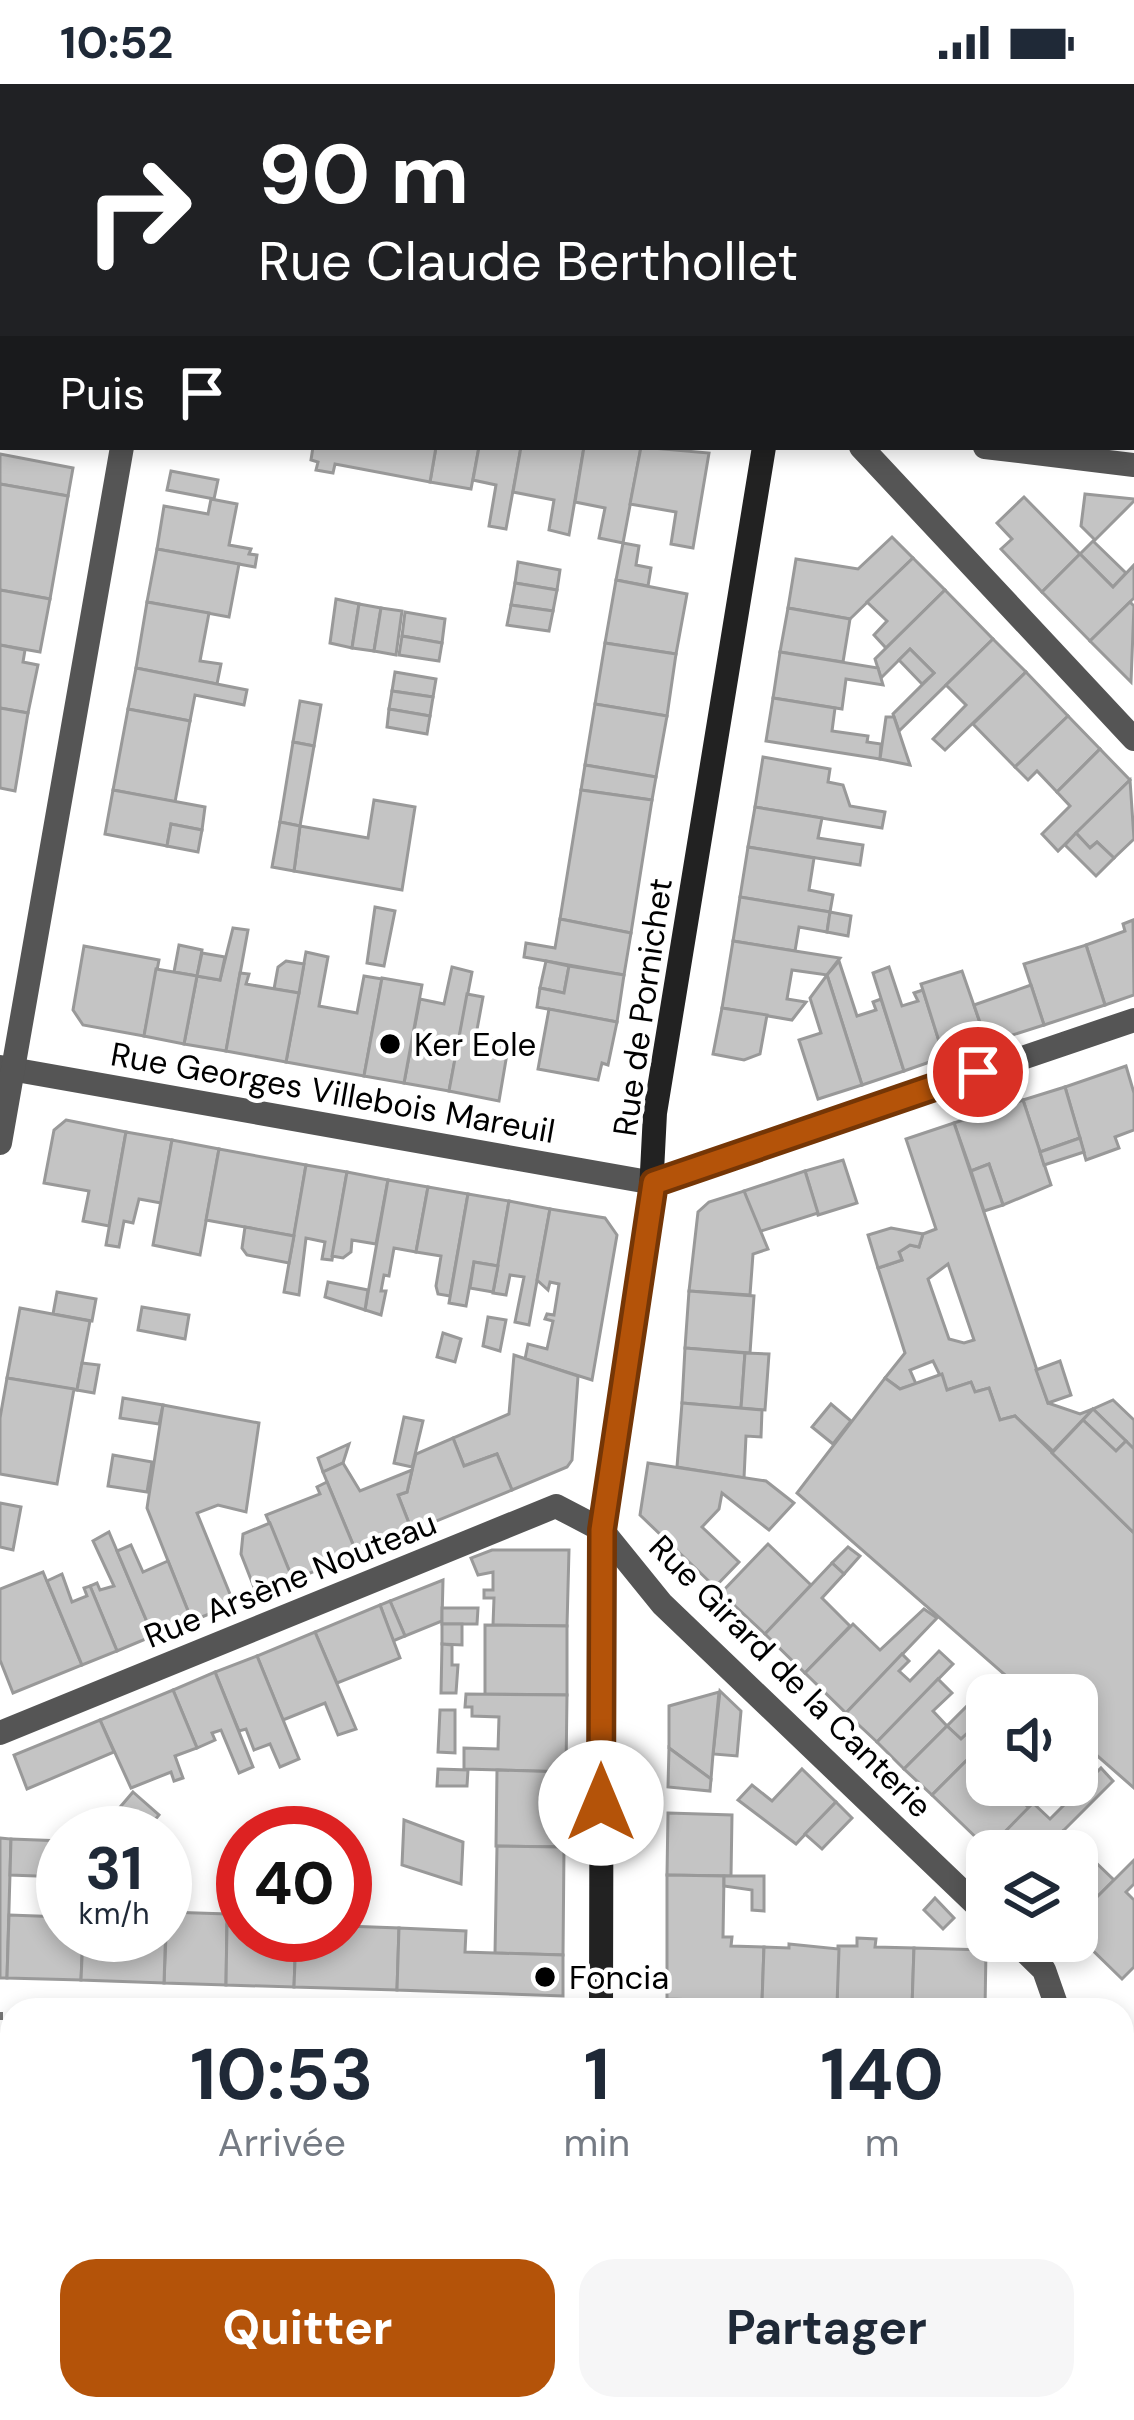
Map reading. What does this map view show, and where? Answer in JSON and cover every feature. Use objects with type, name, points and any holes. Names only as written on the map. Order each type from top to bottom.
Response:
[{"type":"street","points":[[0,1143],[6,1068],[121,450]]},
{"type":"street","name":"Rue de Pornichet","points":[[601,1998],[602,1530],[654,1183],[655,1113],[764,450]]},
{"type":"street","points":[[865,450],[1134,739]]},
{"type":"street","points":[[1010,450],[1134,465]]},
{"type":"street","points":[[654,1183],[1134,1020]]},
{"type":"street","name":"Rue Georges Villebois Mareuil","points":[[6,1068],[654,1183]]},
{"type":"street","name":"Rue Arsène Nouteau","points":[[0,1732],[556,1506],[602,1530]]},
{"type":"street","name":"Rue Girard de la Canterie","points":[[602,1530],[662,1604],[966,1896]]},
{"type":"street","points":[[1036,1962],[1044,1970],[1054,1998]]},
{"type":"building","points":[[313,450],[435,450],[430,482],[335,464],[333,473],[316,470],[318,462],[311,460]]},
{"type":"building","points":[[435,450],[478,450],[471,489],[430,482]]},
{"type":"building","points":[[478,450],[520,450],[506,529],[489,526],[496,485],[473,480]]},
{"type":"building","points":[[520,450],[583,450],[569,535],[549,530],[554,500],[513,492]]},
{"type":"building","points":[[584,450],[640,450],[623,543],[599,538],[605,508],[575,502]]},
{"type":"building","points":[[640,450],[709,453],[693,548],[671,544],[676,512],[630,504]]},
{"type":"building","points":[[0,454],[73,468],[68,496],[0,484]]},
{"type":"building","points":[[171,471],[218,480],[214,499],[167,490]]},
{"type":"building","points":[[0,484],[68,496],[50,599],[0,590]]},
{"type":"building","points":[[1085,494],[1134,501],[1095,540],[1081,526]]},
{"type":"building","points":[[1024,497],[1080,554],[1042,592],[1001,549],[1012,539],[997,523]]},
{"type":"building","points":[[211,499],[237,504],[229,545],[251,549],[249,554],[257,555],[255,567],[157,549],[164,506],[208,514]]},
{"type":"building","points":[[892,537],[913,558],[850,619],[788,608],[796,559],[858,569]]},
{"type":"building","points":[[1093,541],[1126,573],[1113,587],[1080,554]]},
{"type":"building","points":[[623,543],[639,546],[636,565],[651,568],[648,586],[616,580]]},
{"type":"building","points":[[157,549],[239,564],[229,617],[147,602]]},
{"type":"building","points":[[1080,554],[1113,587],[1134,565],[1134,598],[1090,641],[1042,592]]},
{"type":"building","points":[[913,558],[945,590],[886,648],[874,635],[887,621],[867,602]]},
{"type":"building","points":[[518,562],[560,570],[557,590],[515,583]]},
{"type":"building","points":[[616,580],[687,594],[676,654],[605,643]]},
{"type":"building","points":[[515,583],[557,590],[553,611],[511,605]]},
{"type":"building","points":[[0,590],[50,599],[40,652],[0,645]]},
{"type":"building","points":[[945,590],[993,639],[899,731],[893,714],[934,673],[910,649],[881,678],[875,659]]},
{"type":"building","points":[[336,599],[359,604],[352,648],[330,643]]},
{"type":"building","points":[[147,602],[209,613],[200,661],[221,664],[217,684],[136,668]]},
{"type":"building","points":[[1130,602],[1134,606],[1131,682],[1090,641]]},
{"type":"building","points":[[359,604],[381,608],[374,651],[352,648]]},
{"type":"building","points":[[511,605],[553,611],[549,631],[507,625]]},
{"type":"building","points":[[381,608],[402,611],[396,655],[374,651]]},
{"type":"building","points":[[788,608],[850,619],[843,662],[780,652]]},
{"type":"building","points":[[405,612],[445,619],[442,643],[402,636]]},
{"type":"building","points":[[402,636],[442,643],[439,661],[399,655]]},
{"type":"building","points":[[993,639],[1026,672],[945,750],[933,739],[966,705],[946,685]]},
{"type":"building","points":[[605,643],[676,654],[667,716],[595,704]]},
{"type":"building","points":[[0,645],[25,650],[23,662],[38,665],[28,713],[0,708]]},
{"type":"building","points":[[910,649],[934,673],[922,684],[899,660]]},
{"type":"building","points":[[780,652],[878,668],[883,685],[846,679],[842,709],[773,698]]},
{"type":"building","points":[[136,668],[247,690],[244,705],[195,695],[190,721],[128,709]]},
{"type":"building","points":[[395,672],[436,679],[433,697],[392,691]]},
{"type":"building","points":[[1026,672],[1068,716],[1015,767],[973,724]]},
{"type":"building","points":[[392,691],[433,697],[430,716],[389,709]]},
{"type":"building","points":[[773,698],[835,708],[832,731],[868,736],[867,742],[881,744],[880,759],[766,741]]},
{"type":"building","points":[[300,701],[321,705],[314,746],[293,742]]},
{"type":"building","points":[[595,704],[667,716],[656,777],[585,765]]},
{"type":"building","points":[[0,708],[28,713],[15,791],[0,788]]},
{"type":"building","points":[[128,709],[190,721],[175,802],[113,790]]},
{"type":"building","points":[[389,709],[430,716],[427,734],[387,727]]},
{"type":"building","points":[[1068,716],[1100,749],[1057,792],[1037,771],[1028,780],[1015,767]]},
{"type":"building","points":[[886,717],[894,717],[910,765],[880,759]]},
{"type":"building","points":[[293,742],[314,746],[300,826],[280,822]]},
{"type":"building","points":[[1100,749],[1130,780],[1058,851],[1042,834],[1070,806],[1057,792]]},
{"type":"building","points":[[763,757],[830,769],[828,782],[843,785],[850,806],[885,812],[882,828],[755,807]]},
{"type":"building","points":[[585,765],[656,777],[652,800],[581,790]]},
{"type":"building","points":[[1130,780],[1134,839],[1114,858],[1097,842],[1090,848],[1076,833]]},
{"type":"building","points":[[113,790],[205,807],[202,830],[171,824],[167,846],[105,834]]},
{"type":"building","points":[[581,790],[652,800],[631,933],[560,919]]},
{"type":"building","points":[[374,800],[415,807],[402,890],[294,871],[300,826],[368,838]]},
{"type":"building","points":[[755,807],[822,818],[818,838],[863,845],[860,865],[748,847]]},
{"type":"building","points":[[280,822],[300,826],[294,871],[272,867]]},
{"type":"building","points":[[171,824],[202,830],[198,852],[167,846]]},
{"type":"building","points":[[1076,833],[1090,848],[1097,842],[1114,858],[1096,876],[1065,845]]},
{"type":"building","points":[[748,847],[814,858],[809,890],[833,895],[830,912],[740,897]]},
{"type":"building","points":[[740,897],[830,912],[827,932],[799,927],[795,951],[733,941]]},
{"type":"building","points":[[375,907],[395,911],[384,966],[367,963]]},
{"type":"building","points":[[830,912],[851,916],[848,936],[827,932]]},
{"type":"building","points":[[560,919],[631,933],[624,975],[524,957],[526,943],[555,948]]},
{"type":"building","points":[[1133,920],[1134,995],[1105,1005],[1086,945],[1125,931],[1123,924]]},
{"type":"building","points":[[233,928],[248,930],[226,1051],[184,1044],[197,976],[220,980]]},
{"type":"building","points":[[733,941],[840,958],[827,975],[792,970],[787,999],[806,1002],[792,1020],[722,1008]]},
{"type":"building","points":[[179,945],[202,950],[197,976],[174,972]]},
{"type":"building","points":[[1086,945],[1105,1005],[1044,1025],[1024,964]]},
{"type":"building","points":[[84,946],[159,960],[144,1036],[83,1025],[73,1010]]},
{"type":"building","points":[[306,952],[328,957],[319,1006],[357,1013],[364,976],[382,979],[364,1076],[286,1062]]},
{"type":"building","points":[[202,953],[225,957],[220,980],[197,976]]},
{"type":"building","points":[[286,961],[304,964],[299,993],[274,989],[278,967]]},
{"type":"building","points":[[546,961],[569,966],[564,993],[540,988]]},
{"type":"building","points":[[839,961],[857,1016],[876,1010],[873,1002],[881,999],[904,1071],[862,1085],[827,975]]},
{"type":"building","points":[[569,966],[624,975],[617,1022],[537,1007],[540,988],[564,993]]},
{"type":"building","points":[[452,967],[472,972],[449,1091],[404,1083],[420,999],[444,1004]]},
{"type":"building","points":[[889,967],[902,1006],[918,1001],[914,993],[923,990],[944,1057],[904,1071],[873,973]]},
{"type":"building","points":[[156,969],[197,976],[184,1044],[144,1036]]},
{"type":"building","points":[[962,971],[987,1043],[944,1057],[921,984]]},
{"type":"building","points":[[240,973],[249,974],[246,984],[299,993],[286,1062],[226,1051]]},
{"type":"building","points":[[827,975],[862,1085],[818,1099],[799,1040],[821,1033],[810,998]]},
{"type":"building","name":"Ker Eole","points":[[382,978],[422,985],[404,1083],[364,1076]]},
{"type":"building","points":[[1031,985],[1044,1025],[987,1043],[974,1005]]},
{"type":"building","points":[[467,994],[483,997],[476,1035],[509,1042],[499,1101],[449,1091]]},
{"type":"building","points":[[722,1008],[767,1015],[760,1054],[744,1060],[713,1054]]},
{"type":"building","points":[[549,1009],[617,1022],[608,1065],[602,1063],[598,1080],[538,1069]]},
{"type":"building","points":[[1126,1066],[1134,1093],[1134,1130],[1115,1137],[1119,1148],[1086,1160],[1065,1087]]},
{"type":"building","points":[[1065,1087],[1080,1138],[1040,1152],[1023,1100]]},
{"type":"building","points":[[1023,1100],[1051,1185],[1003,1205],[989,1164],[971,1171],[954,1123]]},
{"type":"building","points":[[66,1120],[126,1132],[109,1226],[83,1221],[89,1191],[44,1183],[54,1130]]},
{"type":"building","points":[[954,1123],[1048,1403],[1080,1414],[1093,1409],[1053,1451],[1015,1416],[1000,1420],[989,1388],[975,1392],[971,1382],[947,1390],[933,1361],[910,1370],[916,1384],[900,1389],[885,1378],[905,1353],[878,1268],[902,1260],[899,1252],[910,1245],[919,1247],[923,1234],[936,1229],[906,1139]],"holes":[[[948,1264],[974,1340],[949,1339],[928,1279]]]},
{"type":"building","points":[[126,1132],[172,1140],[161,1203],[139,1199],[133,1223],[124,1221],[119,1247],[106,1245]]},
{"type":"building","points":[[1080,1138],[1084,1152],[1044,1165],[1040,1152]]},
{"type":"building","points":[[172,1140],[219,1149],[200,1255],[153,1245]]},
{"type":"building","points":[[219,1149],[306,1165],[294,1236],[206,1220]]},
{"type":"building","points":[[843,1160],[857,1203],[818,1215],[805,1171]]},
{"type":"building","points":[[989,1164],[1003,1205],[984,1211],[971,1171]]},
{"type":"building","points":[[306,1165],[347,1172],[332,1260],[322,1259],[325,1242],[306,1238],[299,1295],[284,1292]]},
{"type":"building","points":[[805,1171],[818,1213],[758,1232],[744,1191]]},
{"type":"building","points":[[347,1172],[388,1180],[376,1244],[352,1240],[351,1252],[343,1258],[332,1256]]},
{"type":"building","points":[[388,1180],[428,1187],[416,1252],[394,1248],[389,1276],[384,1275],[381,1315],[365,1310]]},
{"type":"building","points":[[428,1187],[468,1194],[450,1296],[438,1294],[436,1286],[441,1256],[416,1252]]},
{"type":"building","points":[[744,1191],[768,1249],[753,1254],[750,1295],[689,1291],[698,1212],[709,1202]]},
{"type":"building","points":[[468,1194],[509,1201],[498,1266],[474,1262],[466,1306],[449,1303]]},
{"type":"building","points":[[509,1201],[550,1209],[529,1325],[515,1322],[524,1277],[510,1275],[506,1295],[493,1293]]},
{"type":"building","points":[[550,1209],[605,1218],[617,1235],[592,1380],[525,1359],[528,1344],[547,1349],[553,1321],[545,1319],[547,1314],[554,1315],[559,1284],[550,1282],[548,1290],[537,1280]]},
{"type":"building","points":[[245,1227],[294,1236],[289,1263],[247,1255],[242,1248]]},
{"type":"building","points":[[891,1228],[923,1234],[919,1247],[910,1245],[899,1252],[902,1260],[878,1268],[868,1235]]},
{"type":"building","points":[[474,1262],[498,1266],[493,1292],[470,1288]]},
{"type":"building","points":[[328,1282],[368,1290],[365,1310],[325,1297]]},
{"type":"building","points":[[689,1291],[754,1296],[750,1353],[685,1348]]},
{"type":"building","points":[[57,1292],[96,1299],[92,1321],[53,1314]]},
{"type":"building","points":[[142,1307],[189,1315],[185,1339],[138,1330]]},
{"type":"building","points":[[20,1308],[90,1321],[77,1390],[7,1378]]},
{"type":"building","points":[[488,1317],[506,1320],[500,1351],[483,1346]]},
{"type":"building","points":[[443,1333],[461,1339],[455,1362],[437,1357]]},
{"type":"building","points":[[685,1348],[745,1353],[741,1408],[682,1403]]},
{"type":"building","points":[[745,1353],[769,1354],[765,1410],[741,1408]]},
{"type":"building","points":[[514,1355],[578,1376],[572,1460],[567,1467],[512,1490],[497,1454],[464,1466],[453,1438],[509,1414]]},
{"type":"building","points":[[1060,1361],[1071,1395],[1048,1403],[1036,1370]]},
{"type":"building","points":[[82,1363],[99,1365],[94,1393],[77,1390]]},
{"type":"building","points":[[942,1374],[947,1390],[971,1382],[975,1392],[989,1388],[1000,1420],[1015,1416],[1134,1533],[1134,1788],[1098,1756],[1098,1674],[1004,1674],[797,1493],[885,1378],[900,1389]]},
{"type":"building","points":[[7,1378],[74,1389],[57,1484],[0,1474],[0,1418]]},
{"type":"building","points":[[123,1398],[163,1405],[159,1424],[120,1418]]},
{"type":"building","points":[[1113,1400],[1134,1420],[1134,1449],[1093,1409]]},
{"type":"building","points":[[682,1403],[762,1410],[761,1437],[746,1436],[744,1478],[677,1467]]},
{"type":"building","points":[[831,1404],[851,1421],[833,1444],[812,1427]]},
{"type":"building","points":[[163,1405],[259,1423],[246,1512],[218,1505],[197,1513],[234,1604],[192,1621],[147,1508]]},
{"type":"building","points":[[1093,1409],[1126,1441],[1116,1451],[1083,1420]]},
{"type":"building","points":[[404,1417],[423,1421],[412,1467],[394,1463]]},
{"type":"building","points":[[1083,1420],[1116,1451],[1126,1441],[1134,1449],[1134,1533],[1052,1453]]},
{"type":"building","points":[[453,1438],[464,1466],[497,1454],[512,1490],[412,1531],[398,1495],[407,1492],[416,1454]]},
{"type":"building","points":[[349,1444],[343,1463],[323,1472],[318,1458]]},
{"type":"building","points":[[113,1455],[152,1462],[147,1492],[108,1486]]},
{"type":"building","points":[[343,1463],[360,1491],[412,1470],[407,1492],[398,1495],[412,1531],[357,1554],[323,1472]]},
{"type":"building","points":[[648,1463],[766,1481],[794,1503],[769,1530],[722,1493],[719,1509],[702,1527],[739,1562],[715,1587],[640,1515]]},
{"type":"building","points":[[327,1482],[357,1554],[293,1580],[266,1515],[320,1494],[317,1487]]},
{"type":"building","points":[[0,1503],[21,1507],[13,1550],[0,1547]]},
{"type":"building","points":[[270,1523],[293,1580],[257,1595],[241,1554],[243,1534]]},
{"type":"building","points":[[109,1532],[153,1636],[117,1651],[90,1586],[97,1583],[100,1590],[114,1586],[93,1541]]},
{"type":"building","points":[[768,1544],[811,1585],[765,1634],[721,1593]]},
{"type":"building","points":[[131,1545],[143,1572],[168,1561],[192,1621],[153,1636],[117,1551]]},
{"type":"building","points":[[848,1547],[860,1556],[844,1574],[832,1563]]},
{"type":"building","points":[[492,1550],[569,1550],[567,1626],[493,1625],[494,1598],[484,1598],[484,1590],[493,1590],[493,1572],[478,1575],[471,1558]]},
{"type":"building","points":[[832,1563],[844,1574],[822,1598],[850,1626],[805,1673],[765,1634]]},
{"type":"building","points":[[43,1572],[82,1665],[13,1693],[0,1660],[0,1589]]},
{"type":"building","points":[[62,1574],[72,1602],[87,1596],[84,1588],[90,1586],[117,1651],[82,1665],[47,1581]]},
{"type":"building","points":[[443,1580],[442,1621],[405,1636],[390,1601]]},
{"type":"building","points":[[390,1601],[405,1636],[393,1641],[380,1605]]},
{"type":"building","points":[[380,1605],[400,1658],[337,1683],[315,1632]]},
{"type":"building","points":[[442,1608],[478,1608],[477,1624],[442,1624]]},
{"type":"building","points":[[924,1609],[937,1618],[846,1713],[805,1673],[853,1624],[880,1650]]},
{"type":"building","points":[[442,1624],[462,1624],[462,1645],[442,1644]]},
{"type":"building","points":[[485,1625],[567,1626],[567,1695],[485,1694]]},
{"type":"building","points":[[315,1632],[356,1729],[338,1735],[325,1703],[283,1720],[257,1656]]},
{"type":"building","points":[[442,1644],[452,1645],[452,1665],[458,1665],[456,1693],[441,1693]]},
{"type":"building","points":[[939,1651],[953,1664],[877,1742],[846,1713],[902,1654],[909,1661],[899,1671],[910,1681]]},
{"type":"building","points":[[257,1656],[299,1759],[280,1767],[270,1744],[254,1750],[246,1729],[239,1731],[215,1672]]},
{"type":"building","points":[[215,1672],[253,1767],[239,1773],[221,1730],[212,1733],[215,1740],[197,1748],[173,1690]]},
{"type":"building","points":[[938,1679],[952,1693],[933,1711],[947,1726],[904,1769],[877,1742]]},
{"type":"building","points":[[173,1690],[197,1748],[175,1756],[183,1778],[174,1781],[171,1772],[131,1788],[100,1720]]},
{"type":"building","points":[[720,1691],[741,1711],[737,1756],[713,1754]]},
{"type":"building","points":[[719,1692],[711,1779],[669,1748],[669,1706]]},
{"type":"building","points":[[466,1694],[567,1695],[566,1772],[464,1769],[464,1748],[498,1749],[499,1717],[472,1716],[472,1707],[465,1707]]},
{"type":"building","points":[[966,1707],[966,1734],[961,1739],[947,1726]]},
{"type":"building","points":[[440,1710],[455,1710],[455,1753],[438,1752]]},
{"type":"building","points":[[100,1720],[114,1752],[27,1789],[14,1755]]},
{"type":"building","points":[[947,1726],[961,1739],[966,1734],[966,1761],[932,1795],[904,1769]]},
{"type":"building","points":[[669,1748],[711,1779],[710,1791],[668,1787]]},
{"type":"building","points":[[966,1761],[966,1806],[1029,1808],[1007,1830],[968,1830],[932,1795]]},
{"type":"building","points":[[1101,1768],[1113,1781],[1098,1796]]},
{"type":"building","points":[[438,1769],[468,1770],[467,1786],[437,1786]]},
{"type":"building","points":[[802,1769],[836,1802],[796,1844],[738,1800],[752,1785],[772,1801]]},
{"type":"building","points":[[497,1770],[566,1772],[564,1847],[496,1846]]},
{"type":"building","points":[[133,1792],[149,1806],[121,1806]]},
{"type":"building","points":[[836,1802],[852,1818],[822,1849],[805,1834]]},
{"type":"building","points":[[1030,1806],[1050,1819],[1063,1806],[1088,1806],[1064,1830],[1007,1830]]},
{"type":"building","points":[[668,1813],[732,1815],[731,1876],[667,1875]]},
{"type":"building","points":[[404,1820],[463,1842],[461,1884],[402,1865]]},
{"type":"building","points":[[0,1838],[11,1839],[7,1978],[0,1978]]},
{"type":"building","points":[[11,1839],[36,1840],[36,1876],[10,1875]]},
{"type":"building","points":[[497,1846],[564,1847],[563,1955],[495,1953]]},
{"type":"building","points":[[1134,1860],[1134,1884],[1126,1892],[1134,1900],[1134,1967],[1122,1979],[1098,1956],[1098,1896]]},
{"type":"building","points":[[1098,1865],[1114,1880],[1098,1896]]},
{"type":"building","points":[[667,1875],[724,1876],[723,1937],[732,1937],[731,1946],[764,1947],[762,1998],[667,1998]]},
{"type":"building","points":[[724,1876],[764,1876],[764,1911],[752,1910],[752,1890],[724,1886]]},
{"type":"building","points":[[935,1898],[954,1918],[943,1929],[924,1910]]},
{"type":"building","points":[[192,1913],[216,1914],[216,1962],[226,1962],[226,1985],[164,1983],[165,1962],[192,1962]]},
{"type":"building","points":[[9,1915],[36,1916],[36,1962],[82,1962],[81,1980],[7,1978]]},
{"type":"building","points":[[372,1927],[399,1928],[397,1990],[294,1987],[295,1962],[372,1962]]},
{"type":"building","points":[[399,1928],[466,1931],[465,1952],[563,1955],[563,1996],[397,1990]]},
{"type":"building","points":[[857,1938],[876,1939],[875,1947],[914,1948],[912,1998],[837,1998],[838,1946],[857,1946]]},
{"type":"building","points":[[789,1944],[839,1949],[837,1998],[762,1998],[764,1947],[789,1948]]},
{"type":"building","points":[[914,1948],[966,1949],[966,1962],[986,1962],[985,1998],[912,1998]]},
{"type":"building","points":[[82,1962],[165,1962],[164,1983],[81,1980]]},
{"type":"building","points":[[226,1962],[295,1962],[294,1987],[226,1985]]},
{"type":"place","name":"Ker Eole","points":[[390,1044]]},
{"type":"place","name":"Foncia","points":[[545,1977]]},
{"type":"route","points":[[601,1803],[602,1530],[654,1183],[978,1072]]}]
